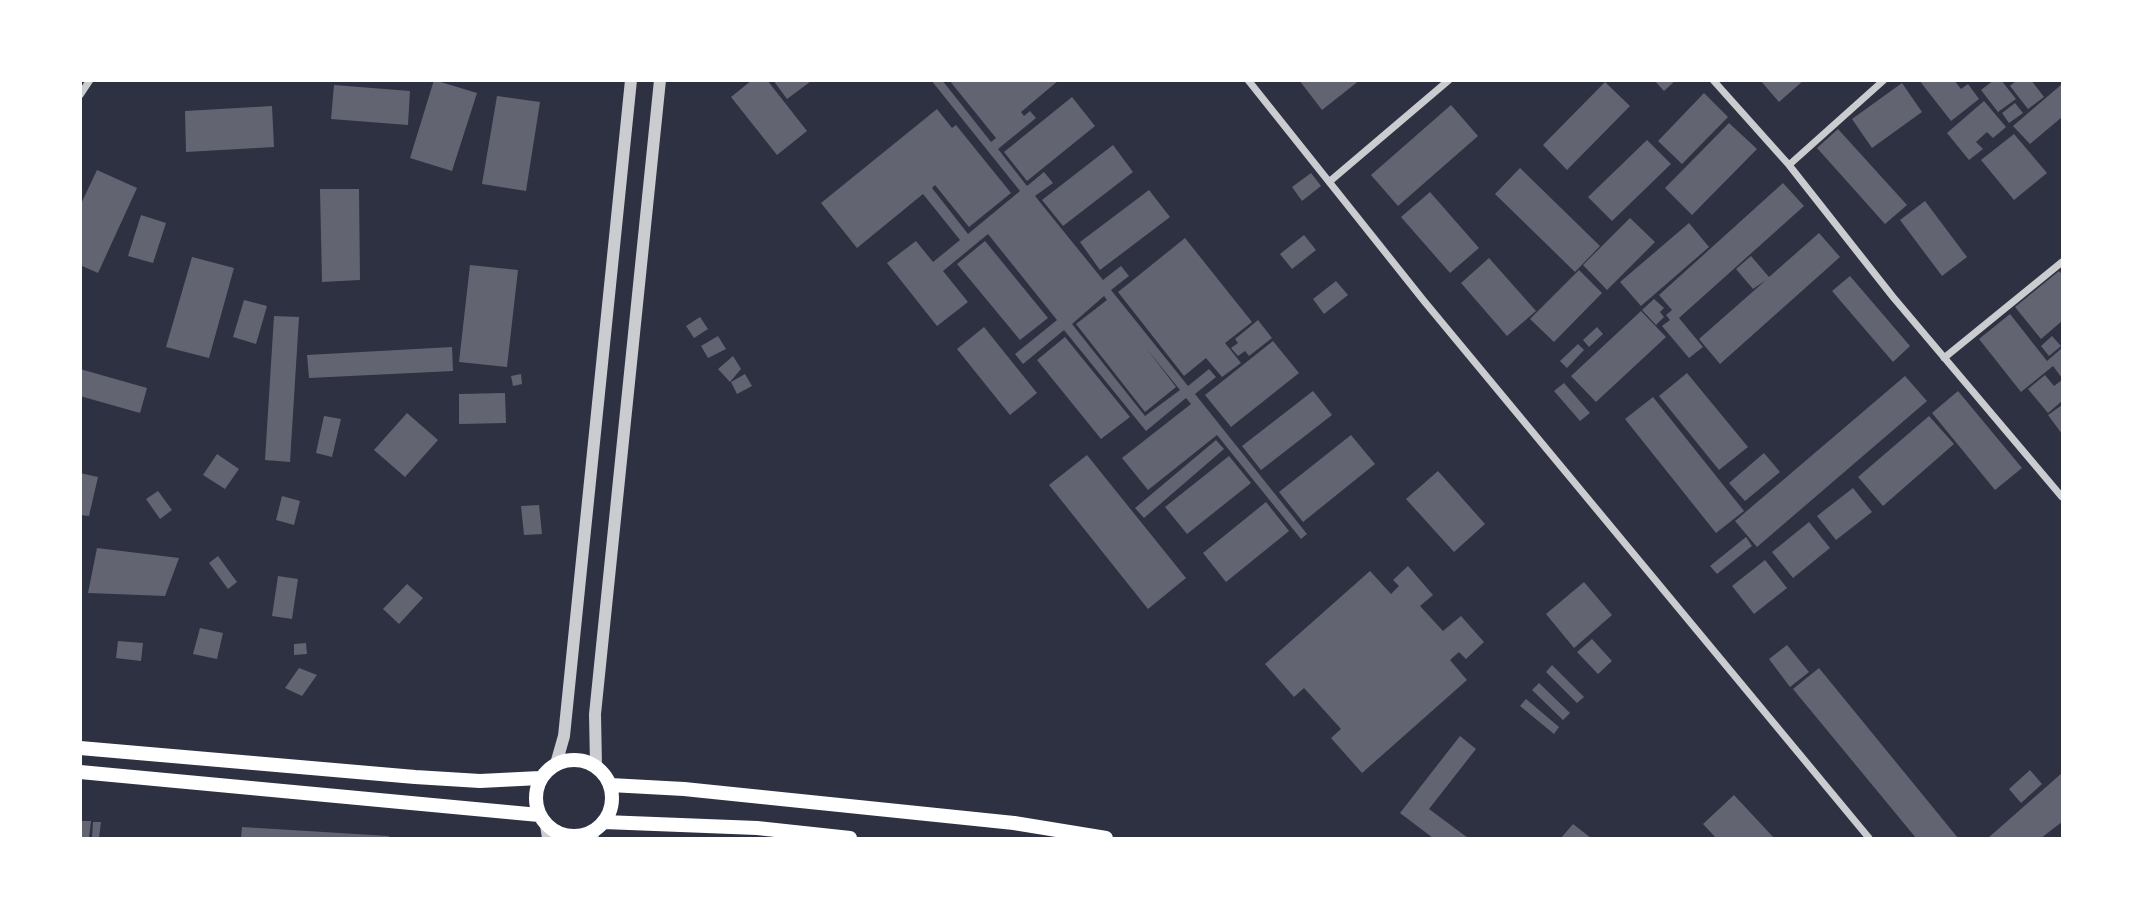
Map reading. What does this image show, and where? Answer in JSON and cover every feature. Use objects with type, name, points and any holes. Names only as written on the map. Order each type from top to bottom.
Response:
[{"type":"main road","points":[[80,747],[480,782],[540,778]]},
{"type":"main road","points":[[545,826],[535,803],[540,778],[548,768],[572,759],[596,766],[610,785],[610,811],[597,830]]},
{"type":"main road","points":[[80,772],[545,826],[569,836],[582,836],[597,830],[757,828],[850,838]]},
{"type":"main road","points":[[610,785],[684,789],[1014,823],[1106,838]]},
{"type":"street","points":[[80,95],[90,80]]},
{"type":"street","points":[[556,764],[564,736],[631,80]]},
{"type":"street","points":[[596,766],[595,714],[660,80]]},
{"type":"street","points":[[1248,80],[1424,301],[1869,838]]},
{"type":"street","points":[[1329,182],[1449,80]]},
{"type":"street","points":[[1713,80],[1789,165],[1893,297],[2063,497]]},
{"type":"street","points":[[1789,165],[1884,80]]},
{"type":"street","points":[[1944,358],[2063,262]]},
{"type":"building","points":[[434,80],[477,93],[452,171],[410,158]]},
{"type":"building","points":[[752,80],[767,80],[807,131],[777,155],[731,97]]},
{"type":"building","points":[[773,80],[808,80],[810,82],[787,99]]},
{"type":"building","points":[[931,80],[942,80],[991,142],[996,138],[949,80],[1059,80],[1021,112],[1024,116],[1030,111],[1036,118],[998,149],[1027,186],[1044,172],[1053,183],[1035,196],[1103,280],[1121,266],[1129,276],[1111,290],[1188,386],[1209,369],[1216,377],[1195,394],[1307,534],[1301,539],[1217,435],[1148,490],[1122,458],[1191,404],[1186,398],[1146,431],[1064,330],[1023,364],[1015,354],[1057,320],[988,234],[943,271],[968,302],[937,326],[887,263],[916,241],[933,262],[960,240],[923,194],[857,248],[821,203],[937,109],[952,128],[956,125],[1011,193],[969,227],[935,185],[932,188],[968,234],[1020,191]],"holes":[[[1104,296],[1107,300],[1076,324],[1145,412],[1176,387],[1146,348],[1180,390],[1145,416],[1072,324]]]},
{"type":"building","points":[[1299,80],[1360,80],[1322,110]]},
{"type":"building","points":[[1654,80],[1676,80],[1664,91]]},
{"type":"building","points":[[1760,80],[1804,80],[1779,102]]},
{"type":"building","points":[[1919,80],[1954,80],[1961,89],[1968,84],[1979,99],[1951,121]]},
{"type":"building","points":[[1994,80],[2001,80],[2016,99],[1998,112],[1981,90]]},
{"type":"building","points":[[2017,80],[2031,80],[2044,97],[2028,109],[2010,86]]},
{"type":"building","points":[[1605,82],[1630,106],[1567,170],[1543,145]]},
{"type":"building","points":[[1902,83],[1922,112],[1872,148],[1852,119]]},
{"type":"building","points":[[2062,84],[2062,117],[2030,144],[2013,126]]},
{"type":"building","points":[[334,85],[410,91],[408,125],[331,119]]},
{"type":"building","points":[[1704,93],[1728,117],[1682,164],[1658,141]]},
{"type":"building","points":[[497,96],[540,102],[526,191],[482,184]]},
{"type":"building","points":[[1072,97],[1095,126],[1027,181],[1004,152]]},
{"type":"building","points":[[1984,101],[2006,127],[1993,138],[1987,132],[1976,142],[1983,149],[1969,160],[1947,133]]},
{"type":"building","points":[[2015,103],[2023,113],[2009,123],[2002,113]]},
{"type":"building","points":[[1451,105],[1478,136],[1398,206],[1371,175]]},
{"type":"building","points":[[272,106],[274,147],[186,152],[185,111]]},
{"type":"building","points":[[1729,123],[1757,149],[1692,215],[1665,188]]},
{"type":"building","points":[[1838,129],[1907,205],[1885,224],[1817,148]]},
{"type":"building","points":[[2014,134],[2047,173],[2014,200],[1981,160]]},
{"type":"building","points":[[1647,140],[1671,164],[1612,221],[1588,197]]},
{"type":"building","points":[[1113,145],[1133,172],[1063,226],[1042,200]]},
{"type":"building","points":[[1520,168],[1600,246],[1575,272],[1495,194]]},
{"type":"building","points":[[97,170],[137,188],[98,273],[80,265],[80,206]]},
{"type":"building","points":[[1311,173],[1321,186],[1302,201],[1292,187]]},
{"type":"building","points":[[1783,183],[1804,206],[1679,318],[1703,347],[1689,358],[1662,326],[1670,320],[1666,315],[1672,310],[1659,295]]},
{"type":"building","points":[[320,189],[359,189],[360,280],[322,282]]},
{"type":"building","points":[[1149,190],[1170,217],[1100,270],[1080,242]]},
{"type":"building","points":[[1430,192],[1479,248],[1450,273],[1401,217]]},
{"type":"building","points":[[1925,201],[1967,257],[1942,276],[1900,220]]},
{"type":"building","points":[[141,215],[166,223],[153,263],[128,256]]},
{"type":"building","points":[[1630,218],[1655,242],[1607,290],[1583,265]]},
{"type":"building","points":[[1689,223],[1709,247],[1641,306],[1620,282]]},
{"type":"building","points":[[1819,233],[1840,257],[1720,364],[1699,339],[1766,280],[1753,289],[1736,269],[1751,256],[1769,277]]},
{"type":"building","points":[[1304,235],[1316,250],[1292,269],[1280,254]]},
{"type":"building","points":[[1185,238],[1252,322],[1225,343],[1241,363],[1222,377],[1206,358],[1184,376],[1118,292]]},
{"type":"building","points":[[985,241],[1048,318],[1020,340],[957,264]]},
{"type":"building","points":[[192,257],[234,268],[209,358],[166,347]]},
{"type":"building","points":[[1489,258],[1536,311],[1507,336],[1461,283]]},
{"type":"building","points":[[470,265],[518,270],[507,367],[459,362]]},
{"type":"building","points":[[1579,270],[1602,293],[1554,342],[1530,319]]},
{"type":"building","points":[[2059,271],[2062,274],[2062,321],[2041,339],[2015,307]]},
{"type":"building","points":[[1850,276],[1910,346],[1893,362],[1832,291]]},
{"type":"building","points":[[1336,281],[1348,295],[1324,314],[1313,299]]},
{"type":"building","points":[[1654,299],[1664,308],[1660,312],[1664,317],[1656,325],[1642,310]]},
{"type":"building","points":[[244,300],[267,306],[256,344],[233,337]]},
{"type":"building","points":[[1641,311],[1666,337],[1596,402],[1571,376]]},
{"type":"building","points":[[2010,314],[2047,361],[2062,348],[2062,378],[2053,366],[2021,392],[1979,339]]},
{"type":"building","points":[[274,316],[299,317],[290,462],[265,460]]},
{"type":"building","points":[[700,317],[708,329],[694,338],[686,326]]},
{"type":"building","points":[[1258,320],[1272,338],[1249,356],[1245,351],[1238,356],[1231,348],[1238,343],[1235,339]]},
{"type":"building","points":[[984,327],[1037,393],[1010,415],[957,349]]},
{"type":"building","points":[[1597,327],[1603,334],[1589,347],[1583,340]]},
{"type":"building","points":[[718,336],[726,349],[708,358],[701,346]]},
{"type":"building","points":[[2052,336],[2061,346],[2049,356],[2041,346]]},
{"type":"building","points":[[1065,337],[1130,417],[1101,439],[1037,360]]},
{"type":"building","points":[[1273,341],[1299,373],[1231,427],[1205,395]]},
{"type":"building","points":[[1578,344],[1584,350],[1567,368],[1560,361]]},
{"type":"building","points":[[452,347],[453,371],[309,378],[307,355]]},
{"type":"building","points":[[733,356],[741,369],[730,382],[718,369]]},
{"type":"building","points":[[80,369],[147,388],[140,413],[80,396]]},
{"type":"building","points":[[1687,373],[1748,447],[1719,470],[1659,396]]},
{"type":"building","points":[[521,374],[522,384],[513,386],[511,376]]},
{"type":"building","points":[[745,374],[752,386],[737,394],[731,382]]},
{"type":"building","points":[[2045,375],[2054,386],[2062,380],[2062,401],[2048,413],[2028,389]]},
{"type":"building","points":[[1905,376],[1927,401],[1757,547],[1735,521]]},
{"type":"building","points":[[1564,383],[1590,413],[1580,421],[1554,391]]},
{"type":"building","points":[[1313,391],[1332,415],[1261,470],[1242,446]]},
{"type":"building","points":[[1958,391],[2022,468],[1995,490],[1932,413]]},
{"type":"building","points":[[505,393],[506,423],[459,424],[459,394]]},
{"type":"building","points":[[1653,397],[1744,511],[1716,533],[1625,419]]},
{"type":"building","points":[[2062,405],[2062,434],[2048,415]]},
{"type":"building","points":[[407,413],[438,440],[405,477],[374,450]]},
{"type":"building","points":[[324,416],[341,419],[332,457],[316,453]]},
{"type":"building","points":[[1929,416],[1954,444],[1883,506],[1858,477]]},
{"type":"building","points":[[1351,435],[1375,464],[1303,522],[1279,492]]},
{"type":"building","points":[[1216,440],[1224,449],[1144,518],[1135,508]]},
{"type":"building","points":[[1764,453],[1780,472],[1745,501],[1729,483]]},
{"type":"building","points":[[217,454],[239,469],[225,489],[203,475]]},
{"type":"building","points":[[1087,455],[1186,578],[1148,609],[1049,485]]},
{"type":"building","points":[[1229,456],[1251,483],[1187,534],[1165,507]]},
{"type":"building","points":[[1438,471],[1485,524],[1454,552],[1406,499]]},
{"type":"building","points":[[80,473],[98,477],[89,516],[80,515]]},
{"type":"building","points":[[1853,488],[1872,512],[1836,540],[1817,516]]},
{"type":"building","points":[[158,491],[172,510],[160,519],[146,499]]},
{"type":"building","points":[[282,496],[300,501],[294,525],[276,520]]},
{"type":"building","points":[[1266,502],[1289,531],[1226,582],[1203,553]]},
{"type":"building","points":[[539,505],[542,534],[524,535],[521,506]]},
{"type":"building","points":[[1809,522],[1830,548],[1793,578],[1772,552]]},
{"type":"building","points":[[1746,537],[1752,546],[1717,574],[1710,566]]},
{"type":"building","points":[[97,548],[179,558],[165,596],[88,593]]},
{"type":"building","points":[[218,556],[237,582],[228,589],[209,563]]},
{"type":"building","points":[[1765,560],[1787,588],[1754,614],[1732,586]]},
{"type":"building","points":[[1408,566],[1433,595],[1420,606],[1443,631],[1461,616],[1484,642],[1466,659],[1459,652],[1450,660],[1467,680],[1362,773],[1331,738],[1341,729],[1304,688],[1294,697],[1265,664],[1370,571],[1391,594],[1399,586],[1393,580]]},
{"type":"building","points":[[278,576],[298,579],[292,619],[272,616]]},
{"type":"building","points":[[1584,582],[1612,615],[1574,648],[1546,614]]},
{"type":"building","points":[[407,584],[423,598],[399,624],[383,609]]},
{"type":"building","points":[[200,628],[223,633],[217,659],[193,654]]},
{"type":"building","points":[[1592,639],[1612,661],[1598,674],[1577,652]]},
{"type":"building","points":[[118,641],[143,643],[141,661],[116,658]]},
{"type":"building","points":[[306,643],[307,654],[294,655],[294,644]]},
{"type":"building","points":[[1787,645],[1809,672],[1790,687],[1769,659]]},
{"type":"building","points":[[1552,665],[1584,697],[1577,703],[1546,672]]},
{"type":"building","points":[[299,668],[317,675],[302,696],[285,688]]},
{"type":"building","points":[[1819,668],[1958,838],[1916,838],[1793,689]]},
{"type":"building","points":[[1539,683],[1570,713],[1563,720],[1532,690]]},
{"type":"building","points":[[1526,699],[1559,727],[1554,734],[1520,706]]},
{"type":"building","points":[[1460,736],[1476,749],[1429,809],[1468,838],[1433,838],[1400,813]]},
{"type":"building","points":[[2030,770],[2042,784],[2021,803],[2009,789]]},
{"type":"building","points":[[2062,773],[2062,822],[2041,838],[1988,838]]},
{"type":"building","points":[[1734,795],[1774,838],[1716,838],[1703,824]]},
{"type":"building","points":[[80,821],[91,821],[89,838],[80,838]]},
{"type":"building","points":[[93,822],[101,822],[99,838],[92,838]]},
{"type":"building","points":[[1573,824],[1591,838],[1561,838]]},
{"type":"building","points":[[242,827],[389,836],[389,838],[241,838]]}]
